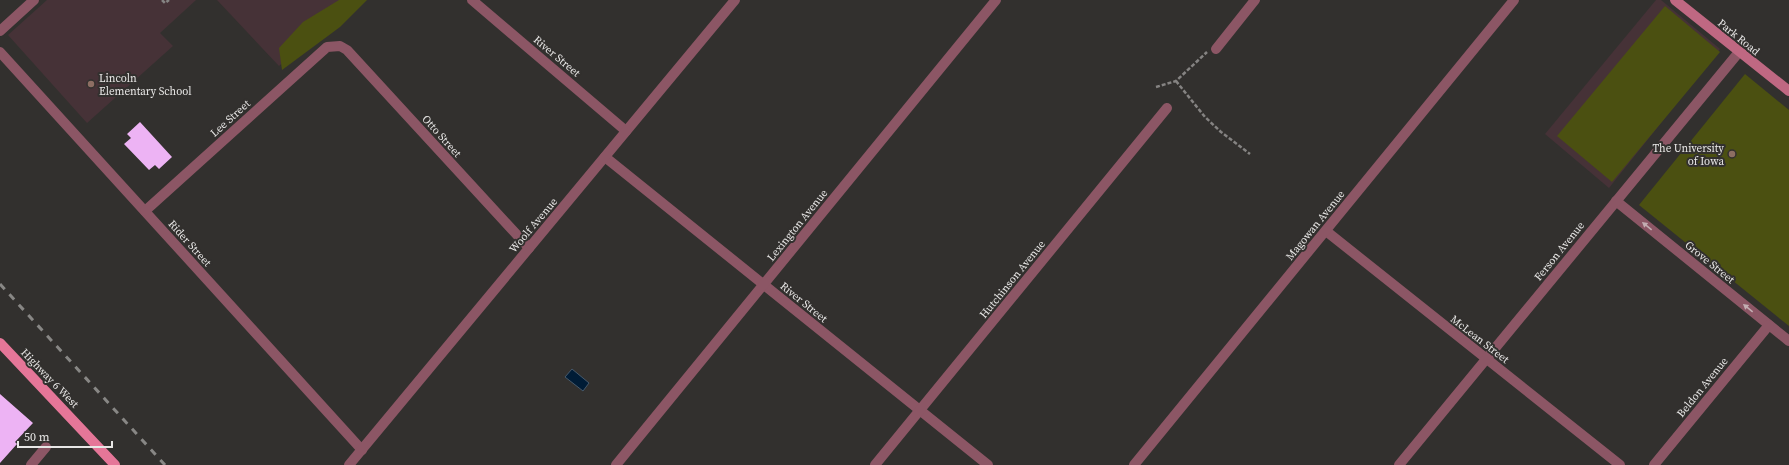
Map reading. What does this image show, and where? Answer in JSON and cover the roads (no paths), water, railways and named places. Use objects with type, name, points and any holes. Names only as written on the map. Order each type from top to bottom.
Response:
[{"type":"main road","name":"Highway 6 West","points":[[0,343],[115,465]]},
{"type":"street","points":[[0,31],[34,0]]},
{"type":"street","name":"River Street","points":[[472,0],[626,131]]},
{"type":"street","name":"Woolf Avenue","points":[[353,464],[362,450],[735,0]]},
{"type":"street","name":"Lexington Avenue","points":[[616,465],[996,0]]},
{"type":"street","points":[[1216,49],[1255,0]]},
{"type":"street","name":"Magowan Avenue","points":[[1134,465],[1514,0]]},
{"type":"street","name":"Park Road","points":[[1675,0],[1789,91]]},
{"type":"street","name":"Lee Street","points":[[145,211],[327,47],[333,45]]},
{"type":"street","name":"Otto Street","points":[[333,45],[340,46],[347,50],[529,248]]},
{"type":"street","name":"Rider Street","points":[[0,52],[362,450]]},
{"type":"street","name":"Ferson Avenue","points":[[1399,465],[1739,52]]},
{"type":"street","name":"Hutchinson Avenue","points":[[875,465],[1167,108]]},
{"type":"street","name":"River Street","points":[[605,157],[988,465]]},
{"type":"street","name":"Grove Street","points":[[1616,201],[1789,341]]},
{"type":"street","name":"McLean Street","points":[[1326,231],[1620,465]]},
{"type":"street","name":"Beldon Avenue","points":[[1654,465],[1769,325]]},
{"type":"street","points":[[31,465],[46,447]]},
{"type":"water","points":[[572,369],[589,383],[583,391],[565,377]]},
{"type":"railway","points":[[0,284],[165,465]]},
{"type":"place","name":"Lincoln Elementary School","points":[[91,84]]},
{"type":"place","name":"The University of Iowa","points":[[1732,154]]}]
